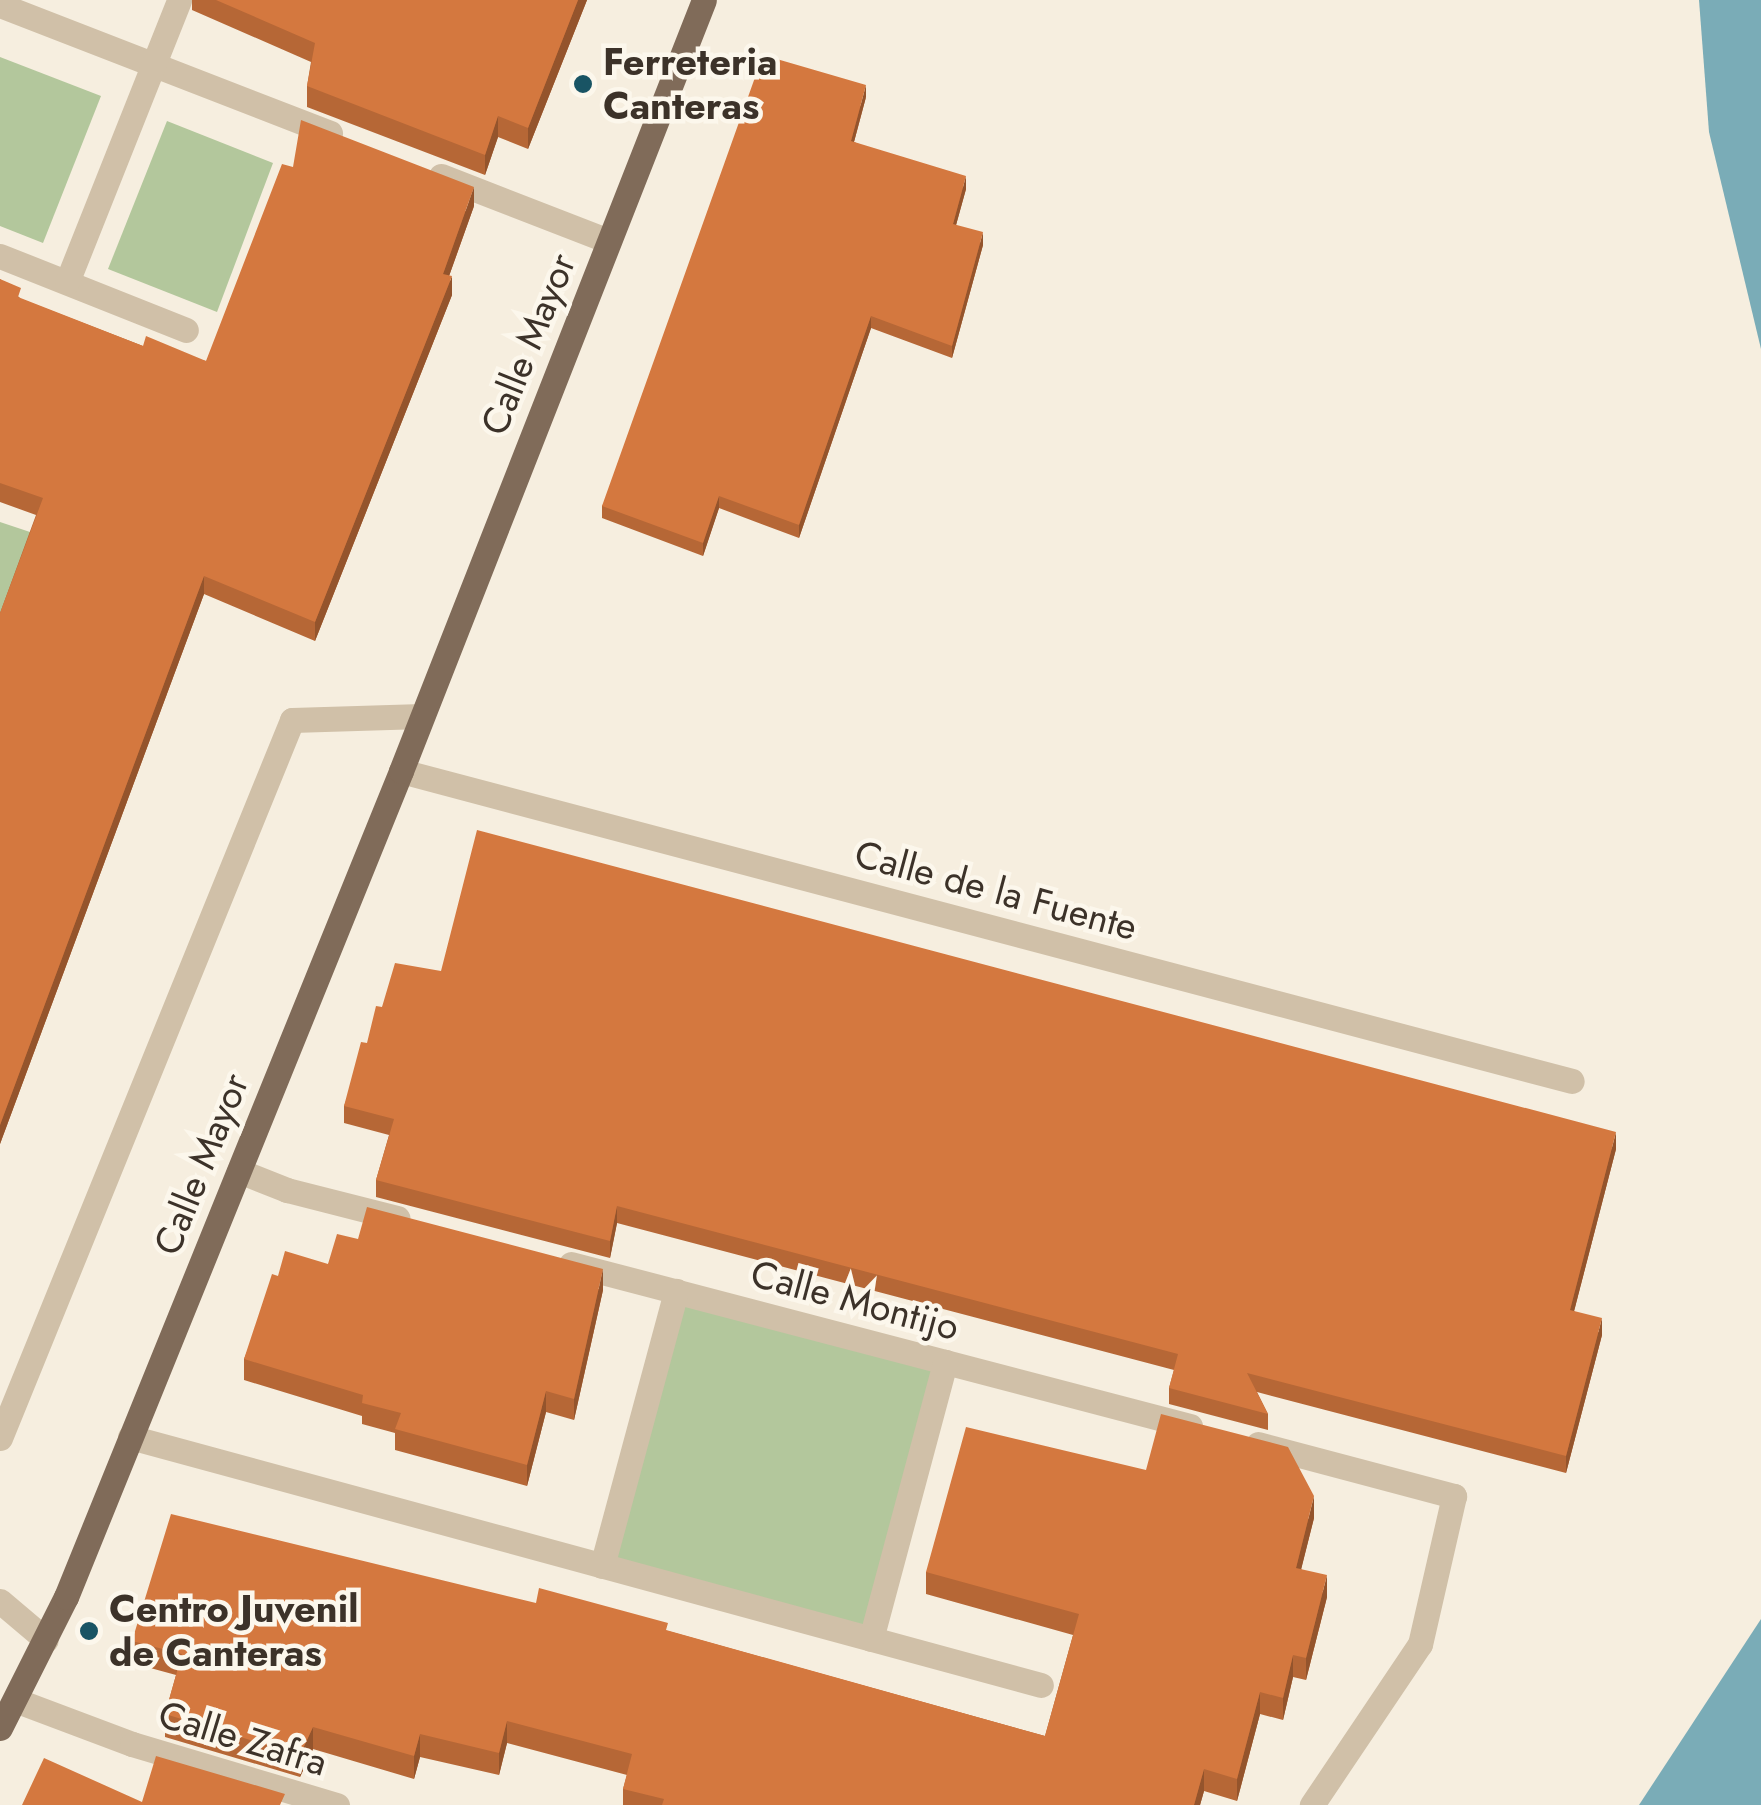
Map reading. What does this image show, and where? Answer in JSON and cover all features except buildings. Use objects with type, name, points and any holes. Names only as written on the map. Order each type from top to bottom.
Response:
[{"type":"main road","name":"Calle Mayor","points":[[0,1728],[46,1640],[402,771],[704,0]]},
{"type":"street","points":[[67,282],[179,0]]},
{"type":"street","points":[[0,5],[357,144]]},
{"type":"street","points":[[411,164],[609,241]]},
{"type":"street","points":[[0,256],[186,330]]},
{"type":"street","points":[[0,1438],[292,720],[422,716]]},
{"type":"street","name":"Calle de la Fuente","points":[[402,771],[1572,1081]]},
{"type":"street","points":[[239,1171],[287,1190],[416,1224]]},
{"type":"street","name":"Calle Montijo","points":[[546,1257],[1454,1496],[1420,1644],[1312,1805]]},
{"type":"street","points":[[602,1566],[676,1291]]},
{"type":"street","points":[[872,1639],[944,1362]]},
{"type":"street","points":[[130,1438],[1040,1685]]},
{"type":"street","points":[[0,1601],[46,1640]]},
{"type":"street","name":"Calle Zafra","points":[[15,1700],[132,1744],[337,1805]]},
{"type":"green space","points":[[0,57],[101,96],[43,243],[0,226]]},
{"type":"green space","points":[[167,121],[273,163],[217,312],[108,269]]},
{"type":"green space","points":[[0,522],[36,534],[0,633]]},
{"type":"green space","points":[[676,1291],[945,1362],[871,1639],[602,1566]]},
{"type":"water","points":[[1699,0],[1761,0],[1761,349],[1709,132]]},
{"type":"water","points":[[1761,1619],[1761,1805],[1639,1805]]},
{"type":"place","name":"Ferreteria Canteras","points":[[583,84]]},
{"type":"place","name":"Centro Juvenil de Canteras","points":[[89,1631]]}]
